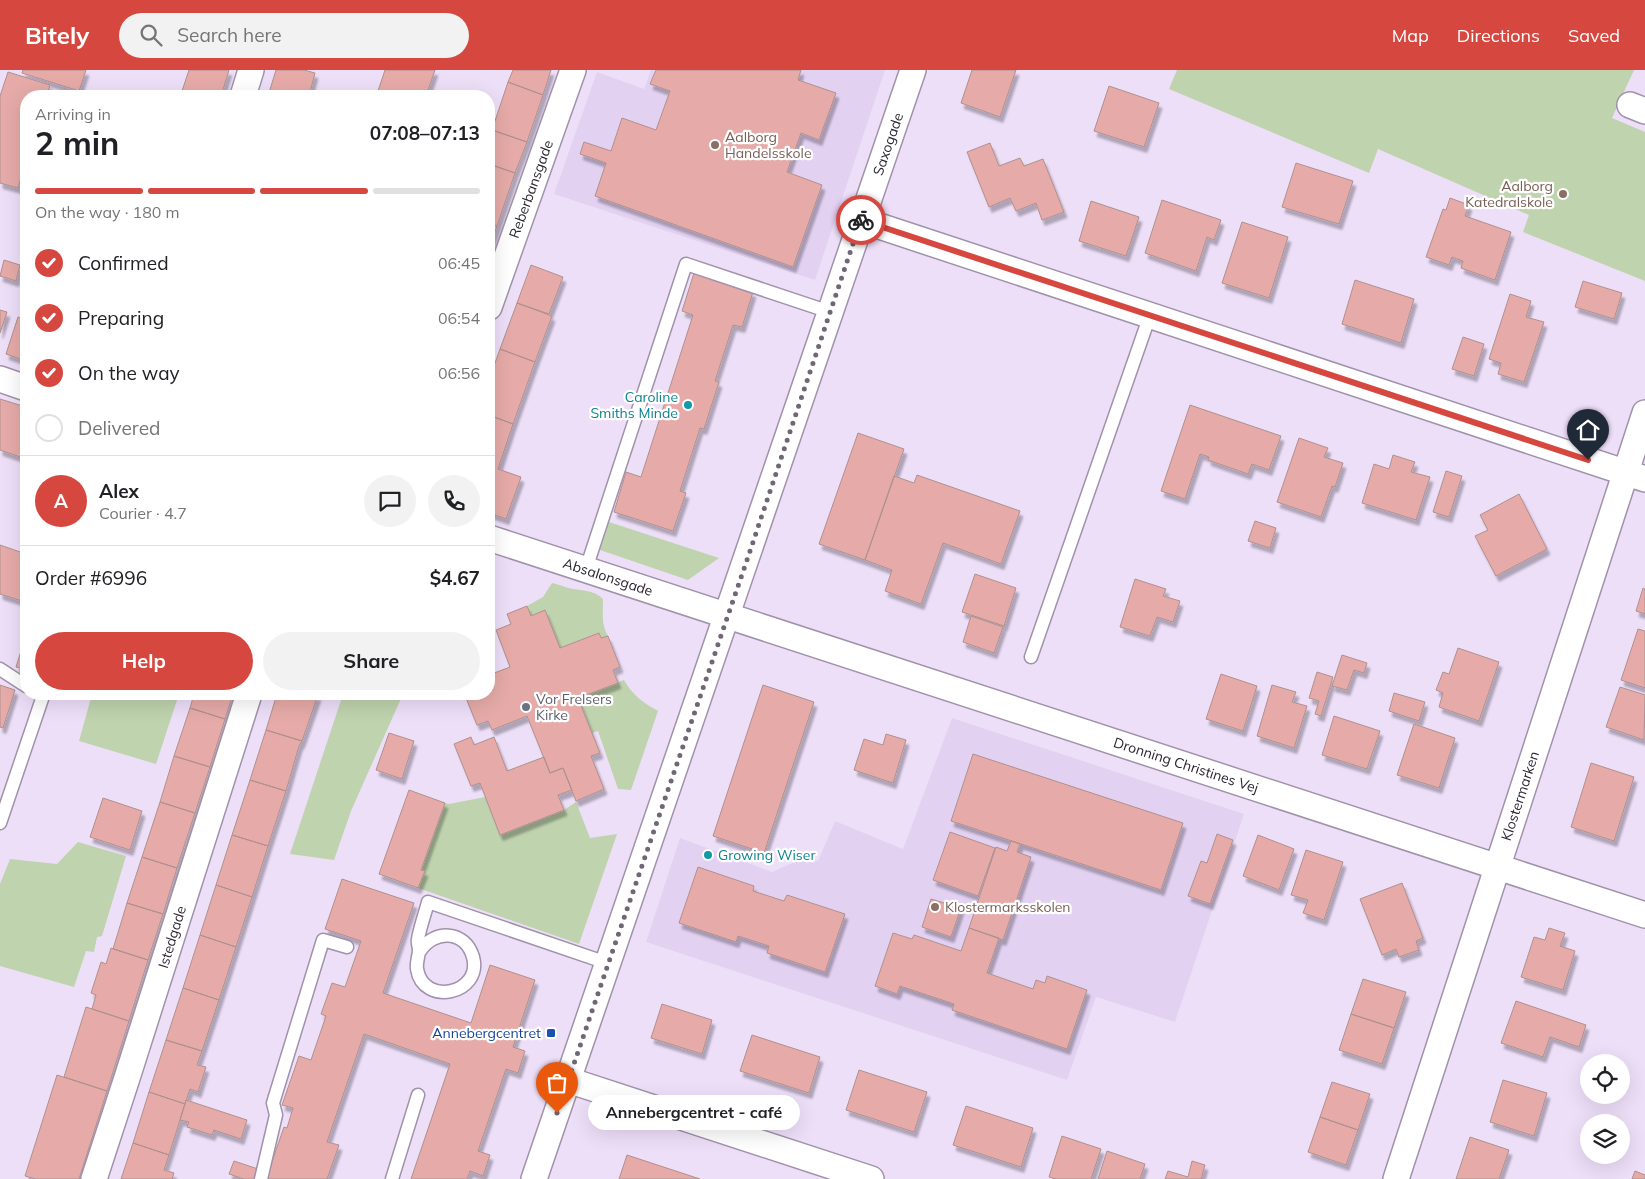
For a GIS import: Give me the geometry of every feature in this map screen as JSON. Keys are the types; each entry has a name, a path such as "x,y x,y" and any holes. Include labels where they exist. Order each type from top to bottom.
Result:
{"street":[{"path":"245,90 251,70"},
{"name":"Reberbansgade","path":"495,290 574,70"},
{"name":"Saxogade","path":"534,1179 913,70"},
{"path":"861,220 1635,476"},
{"path":"0,380 20,386"},
{"name":"Klostermarken","path":"1396,1179 1497,866 1635,476 1645,413"},
{"name":"Absalonsgade","path":"495,540 727,616"},
{"name":"Dronning Christines Vej","path":"727,616 1645,915"},
{"name":"Istedgade","path":"94,1179 128,1078 247,700"},
{"path":"568,1080 871,1179"}],"lane":[{"path":"586,569 686,264 830,312"},
{"path":"1031,656 1150,315"},
{"path":"0,669 20,682"},
{"path":"0,823 42,700"},
{"path":"420,951 427,942 436,936 447,935 458,938 466,945 472,955 474,966 471,977 464,986 454,991 443,992 432,989 418,973 417,962 420,951 417,941 428,902 607,963"},
{"path":"261,1179 276,1115 273,1103 323,940 347,947"},
{"path":"392,1179 418,1095"}],"shaded area":[{"name":"Aalborg Handelsskole","path":"651,70 885,70 815,280 554,194 597,72 644,89"},
{"name":"Klostermarksskolen","path":"952,718 1244,814 1175,1022 1096,997 1067,1080 646,942 680,838 772,872 804,858 818,861 835,821 903,849"}],"green space":[{"name":"Aalborg Katedralskole","path":"1177,70 1634,70 1612,118 1645,132 1645,281 1523,232 1529,215 1378,149 1369,173 1169,89"},
{"path":"609,522 719,558 688,580 600,550"},
{"path":"552,583 591,592 603,599 603,623 608,636 601,638 599,633 560,648 545,611 531,616 527,606 543,597"},
{"path":"624,680 639,698 658,711 631,790 618,789 598,731 592,733 578,698"},
{"path":"90,700 177,700 156,764 79,741"},
{"path":"341,700 400,700 351,811 334,860 290,854"},
{"path":"485,797 500,835 564,810 576,802 590,838 617,834 579,944 418,888 424,871 421,870 445,803 449,804"},
{"path":"78,842 126,856 102,936 97,937 94,952 86,951 74,987 0,966 0,884 10,859 57,864"}],"building":[{"path":"23,70 86,70 79,90 22,73"},
{"path":"189,70 229,70 223,90 182,90"},
{"path":"276,70 304,70 315,73 311,90 270,90"},
{"path":"385,70 435,70 428,90 378,90"},
{"path":"513,70 551,70 543,95 508,82"},
{"name":"Aalborg Handelsskole","path":"656,70 801,70 798,80 836,93 819,140 801,133 787,172 822,185 793,267 595,196 606,163 580,154 584,142 611,151 622,118 656,130 670,91 650,84"},
{"path":"972,70 1016,70 1000,117 961,103"},
{"path":"8,72 50,85 49,90 20,90 20,181 18,188 0,183 0,96"},
{"path":"508,82 543,95 527,142 495,131 495,121"},
{"path":"1109,86 1159,103 1144,147 1094,131"},
{"path":"495,131 527,142 515,173 495,166"},
{"path":"990,143 999,166 1020,158 1024,166 1043,159 1064,212 1042,220 1036,203 1016,211 1010,198 989,207 967,152"},
{"path":"1296,163 1353,181 1339,224 1282,207"},
{"path":"495,166 515,173 497,226 495,225"},
{"path":"1450,198 1469,205 1465,216 1511,232 1495,280 1461,268 1463,261 1452,257 1449,265 1426,257 1443,209 1446,210"},
{"path":"1162,200 1221,220 1214,240 1207,237 1196,271 1145,253"},
{"path":"1091,201 1139,217 1126,256 1079,241"},
{"path":"1242,222 1288,237 1269,298 1222,283"},
{"path":"4,260 20,265 16,281 0,276"},
{"path":"531,265 563,277 549,314 517,303"},
{"name":"Caroline Smiths Minde","path":"694,273 753,292 742,327 733,325 715,381 719,382 704,429 700,428 680,491 686,493 673,531 614,512 626,472 641,477 693,315 682,311"},
{"path":"1355,280 1414,299 1401,343 1342,324"},
{"path":"1583,281 1622,293 1614,319 1575,307"},
{"path":"1510,294 1531,301 1526,317 1544,322 1524,382 1498,374 1501,363 1489,359"},
{"path":"517,303 552,316 535,362 500,349"},
{"path":"0,310 7,312 0,333"},
{"path":"18,317 20,318 20,359 6,354"},
{"path":"1463,337 1484,344 1474,376 1452,369"},
{"path":"500,349 535,362 513,424 495,417 495,363"},
{"path":"0,399 20,405 20,457 0,450"},
{"path":"1190,405 1281,436 1269,470 1252,464 1248,474 1208,460 1209,457 1200,454 1185,499 1161,491"},
{"path":"495,417 513,424 498,469 521,477 506,519 495,515"},
{"path":"858,433 904,449 865,560 819,544"},
{"path":"1299,438 1328,448 1324,457 1343,463 1335,487 1332,486 1321,517 1277,502"},
{"path":"1393,455 1415,462 1411,472 1430,477 1416,520 1362,503 1374,464 1389,469"},
{"path":"1446,471 1462,476 1449,517 1433,512"},
{"path":"917,475 1020,511 1001,564 943,543 921,604 885,591 892,570 865,560 894,476 914,483"},
{"path":"1519,494 1547,549 1496,576 1475,536 1488,530 1480,515"},
{"path":"1255,521 1276,528 1270,548 1248,541"},
{"path":"0,545 20,552 20,600 0,594"},
{"path":"975,574 1016,588 1004,626 962,612"},
{"path":"1135,579 1166,589 1163,596 1180,601 1173,622 1157,617 1150,636 1120,627"},
{"path":"1643,588 1645,589 1645,614 1636,611"},
{"name":"Vor Frelsers Kirke","path":"527,606 531,616 545,610 560,648 599,633 601,638 608,636 620,667 613,670 618,683 578,698 600,753 591,756 604,789 576,801 563,768 550,773 527,716 492,730 488,721 477,725 467,700 495,700 495,673 510,667 496,630 511,624 507,614"},
{"path":"971,616 1003,627 994,653 963,642"},
{"path":"1638,629 1645,631 1645,688 1621,680"},
{"path":"1458,648 1499,662 1479,721 1439,707 1443,693 1436,690 1443,672 1449,674"},
{"path":"20,654 20,668 16,667"},
{"path":"1342,655 1367,663 1364,673 1354,670 1347,690 1332,686"},
{"path":"1317,672 1333,677 1321,716 1315,714 1319,701 1309,698"},
{"path":"1221,674 1257,686 1243,731 1206,719"},
{"path":"0,685 15,690 3,728 0,727"},
{"path":"763,685 814,702 764,853 713,836"},
{"path":"1272,685 1296,692 1292,702 1307,706 1294,748 1257,736"},
{"path":"1620,687 1645,695 1644,740 1606,727"},
{"path":"1394,693 1425,702 1419,721 1389,711"},
{"path":"192,700 231,700 225,719 190,708"},
{"path":"275,700 316,700 302,741 266,730"},
{"path":"190,708 225,719 210,767 174,756"},
{"path":"1334,716 1380,731 1367,769 1322,755"},
{"path":"1414,724 1455,738 1439,788 1397,775"},
{"path":"266,730 302,741 286,791 250,780"},
{"path":"389,733 414,741 402,779 376,770"},
{"path":"886,734 906,740 893,783 854,770 864,739 883,745"},
{"path":"471,737 474,745 494,737 507,771 544,757 550,773 563,768 572,790 558,795 564,810 500,835 480,783 471,786 454,744"},
{"path":"973,754 1183,823 1161,890 951,821"},
{"path":"174,756 210,767 195,813 160,802"},
{"path":"1591,763 1634,777 1614,841 1571,827"},
{"path":"250,780 286,791 268,846 232,835"},
{"path":"409,790 445,803 421,870 425,871 418,888 379,874"},
{"path":"103,798 142,811 130,850 90,837"},
{"path":"160,802 195,813 177,868 142,857"},
{"path":"950,832 995,848 978,896 933,880"},
{"path":"1217,834 1233,840 1210,904 1188,896 1201,861 1207,863"},
{"path":"232,835 268,846 252,897 216,885"},
{"path":"1258,835 1294,849 1279,890 1243,876"},
{"path":"1011,841 1020,844 1017,852 1031,857 1003,940 969,928 996,847 1007,851"},
{"path":"1306,850 1343,862 1324,920 1303,913 1308,900 1291,895"},
{"path":"142,857 177,868 163,914 127,903"},
{"path":"698,867 754,886 753,891 784,901 787,895 845,914 825,972 767,953 769,946 738,936 736,942 679,923"},
{"path":"342,879 414,903 383,993 471,1023 490,965 535,980 513,1047 525,1051 518,1073 506,1069 478,1151 490,1155 483,1176 470,1171 467,1179 411,1179 450,1064 364,1034 327,1142 339,1145 327,1179 266,1179 284,1127 287,1128 293,1108 282,1105 299,1056 311,1060 326,1016 321,1014 332,983 345,987 361,941 325,929"},
{"path":"1402,883 1423,938 1416,941 1419,950 1399,957 1396,949 1382,955 1360,899"},
{"path":"216,885 252,897 236,947 200,935"},
{"path":"931,899 961,908 951,937 922,927"},
{"path":"127,903 163,914 148,960 113,949"},
{"path":"969,928 999,938 987,973 1033,989 1036,980 1045,983 1047,976 1087,990 1067,1049 952,1010 954,1004 900,986 897,994 875,986 893,933 912,939 914,935 961,951"},
{"path":"1549,928 1565,933 1560,946 1575,951 1563,990 1521,977 1534,937 1545,940"},
{"path":"200,935 236,947 219,1000 183,988"},
{"path":"111,948 148,960 129,1021 92,1009 96,995 91,993 101,962 106,964"},
{"path":"1363,979 1406,992 1394,1028 1351,1014"},
{"path":"183,988 219,1000 202,1051 166,1040"},
{"path":"1516,1001 1586,1025 1579,1047 1550,1037 1543,1057 1501,1043"},
{"path":"662,1004 712,1020 702,1054 651,1038"},
{"path":"86,1007 129,1021 107,1091 64,1077"},
{"path":"1351,1014 1394,1028 1382,1064 1339,1050"},
{"path":"752,1035 820,1057 809,1093 740,1071"},
{"path":"166,1040 202,1051 197,1065 206,1067 198,1092 190,1089 185,1104 149,1092"},
{"path":"859,1070 927,1092 914,1132 846,1110"},
{"path":"57,1075 107,1091 79,1179 36,1179 25,1176"},
{"path":"1503,1080 1547,1093 1534,1136 1490,1122"},
{"path":"1332,1082 1370,1094 1358,1130 1320,1117"},
{"path":"149,1092 185,1104 169,1155 133,1143"},
{"path":"186,1100 247,1120 241,1139 214,1130 212,1135 187,1127 189,1122 180,1120"},
{"path":"966,1106 1033,1128 1021,1167 953,1145"},
{"path":"1320,1117 1358,1130 1346,1165 1308,1152"},
{"path":"1062,1136 1101,1149 1091,1179 1056,1179 1049,1177"},
{"path":"1470,1137 1509,1150 1499,1179 1456,1179"},
{"path":"133,1143 169,1155 164,1170 174,1173 172,1179 121,1179"},
{"path":"1107,1151 1145,1164 1140,1179 1098,1179"},
{"path":"627,1155 700,1179 619,1179"},
{"path":"234,1161 258,1169 255,1179 244,1179 229,1174"},
{"path":"1192,1161 1205,1165 1201,1179 1165,1179 1168,1171 1188,1177"},
{"path":"1635,1171 1645,1175 1645,1179 1632,1179"}],"way so far":[{"path":"557,1113 746,563 861,220"}],"place":[{"name":"Aalborg Handelsskole","path":"715,145"},
{"name":"Aalborg Katedralskole","path":"1563,194"},
{"name":"Caroline Smiths Minde","path":"688,405"},
{"name":"Vor Frelsers Kirke","path":"526,707"},
{"name":"Growing Wiser","path":"708,855"},
{"name":"Klostermarksskolen","path":"935,907"},
{"name":"Annebergcentret","path":"551,1033"},
{"name":"Annebergcentret - café","path":"557,1113"}],"route":[{"path":"861,220 1588,460"}]}
